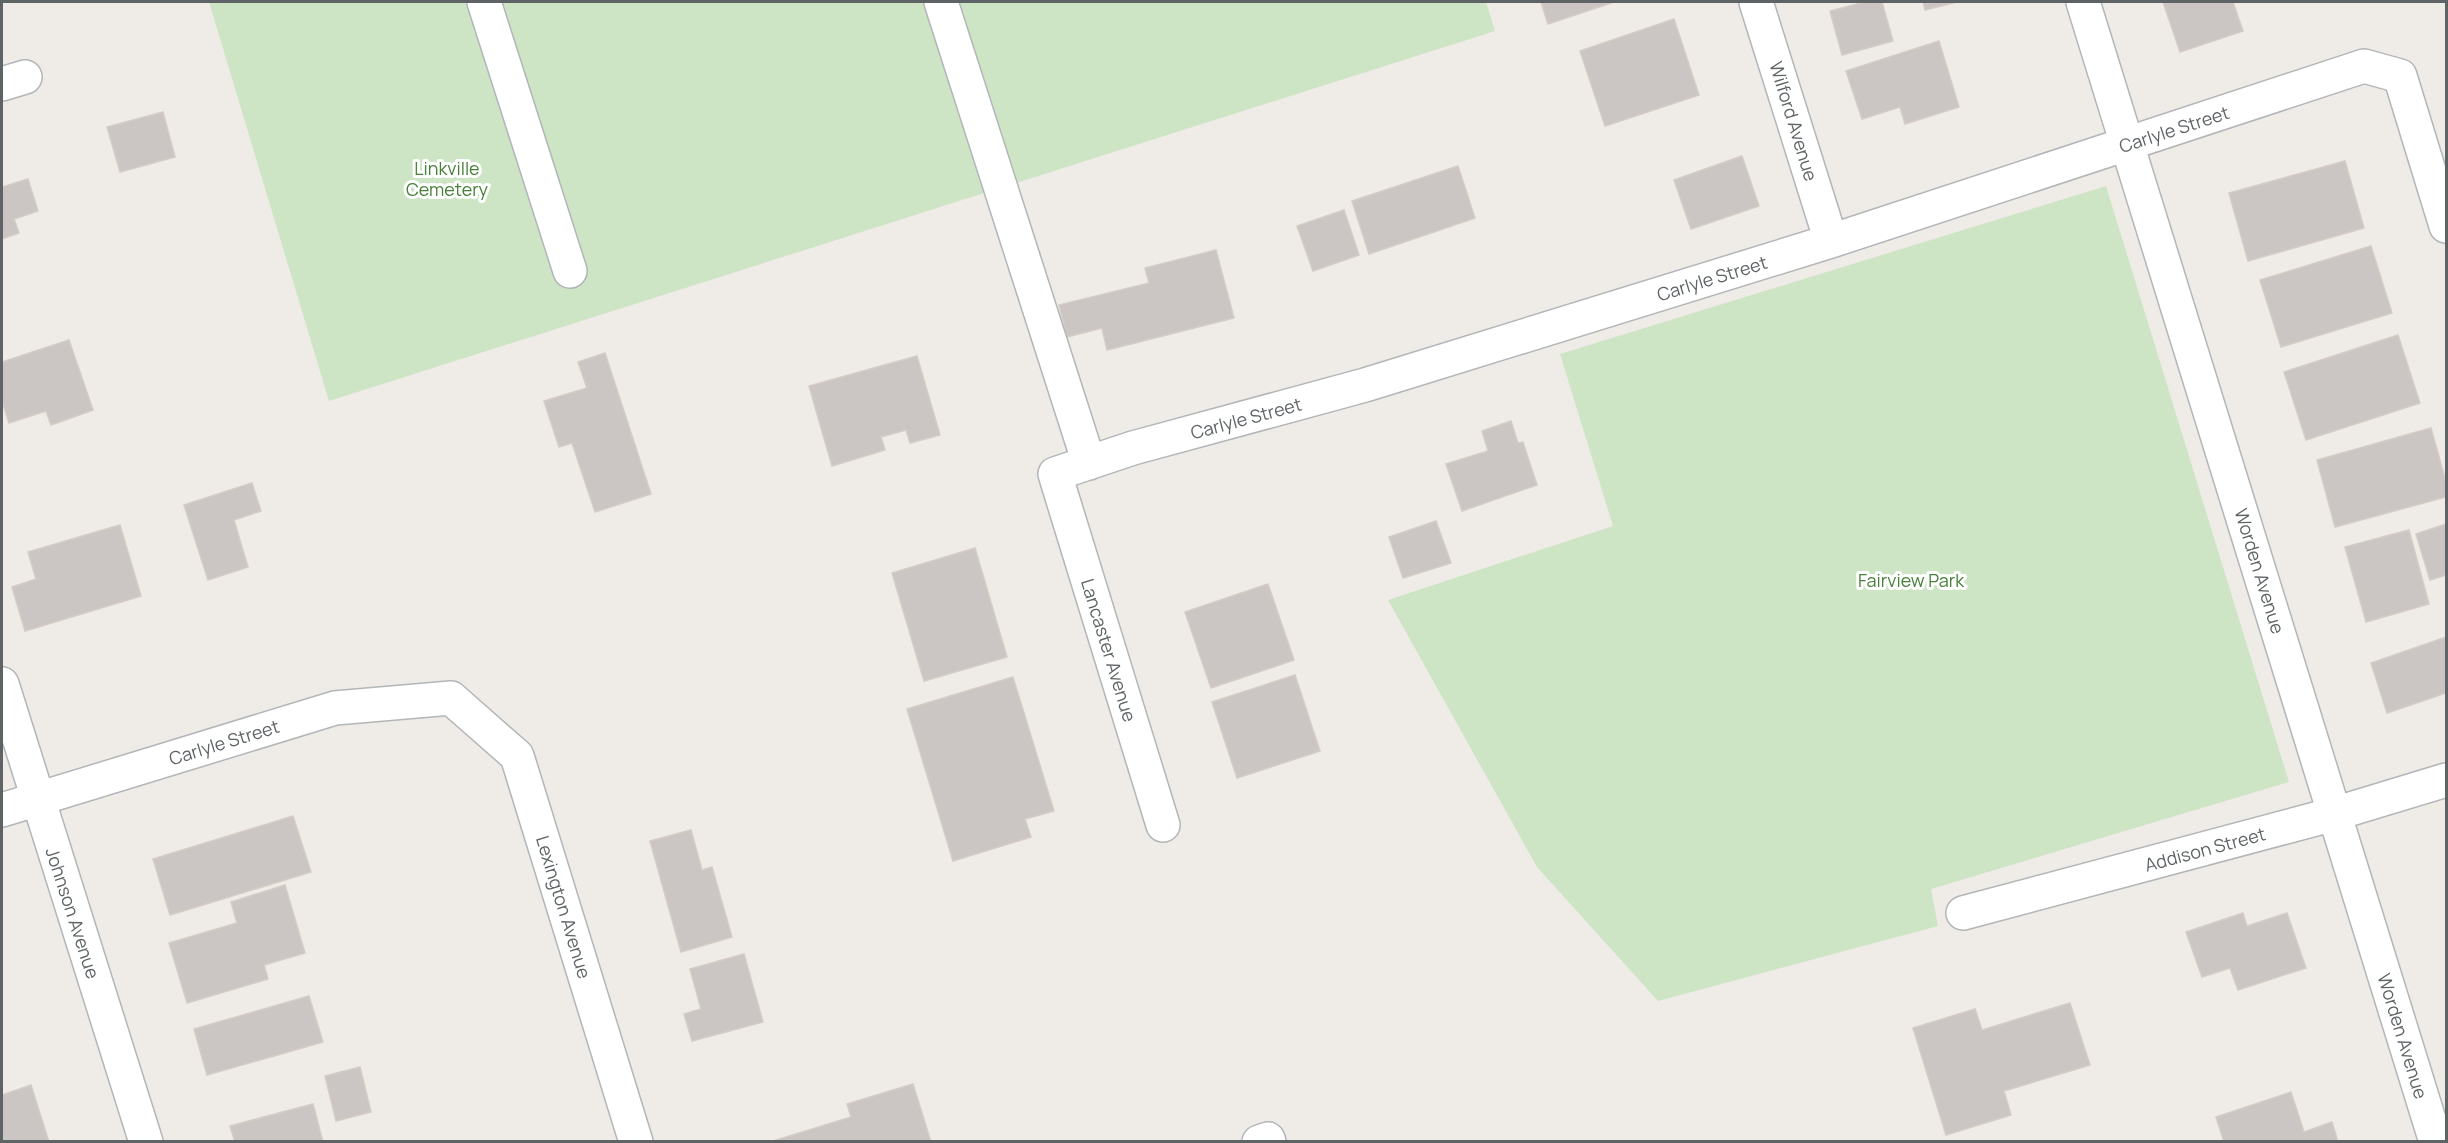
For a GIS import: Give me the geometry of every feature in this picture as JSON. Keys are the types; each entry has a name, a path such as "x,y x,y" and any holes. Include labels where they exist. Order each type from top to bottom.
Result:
{"street":[{"path":"484,2 570,271"},
{"path":"942,2 1089,462"},
{"name":"Wilford Avenue","path":"1756,2 1832,241"},
{"name":"Worden Avenue","path":"2083,2 2436,1142"},
{"name":"Carlyle Street","path":"1055,474 1089,462 1365,386 1832,241 2364,66 2400,76 2446,226"},
{"name":"Lancaster Avenue","path":"1055,474 1163,825"},
{"name":"Johnson Avenue","path":"2,684 146,1142"},
{"name":"Carlyle Street","path":"2,810 335,708 451,698"},
{"name":"Lexington Avenue","path":"451,698 517,756 636,1142"},
{"name":"Addison Street","path":"1963,913 2334,814 2446,780"}],"green space":[{"name":"Linkville Cemetery","path":"209,2 1486,2 1495,31 329,401"},
{"name":"Fairview Park","path":"2106,186 2289,782 1931,889 1938,926 1658,1001 1537,867 1388,600 1613,526 1560,354"}],"building":[{"path":"1541,2 1614,2 1548,24"},
{"path":"1865,2 1882,2 1893,41 1842,55 1830,11"},
{"path":"1923,2 1957,2 1925,10"},
{"path":"2163,2 2233,2 2243,31 2180,52"},
{"path":"1674,19 1699,95 1605,126 1580,51"},
{"path":"1939,41 1959,107 1905,124 1900,107 1862,119 1846,71"},
{"path":"163,112 175,157 120,172 107,127"},
{"path":"1742,156 1759,206 1691,229 1674,180"},
{"path":"2345,161 2364,228 2248,261 2229,193"},
{"path":"1458,166 1475,218 1369,254 1352,201"},
{"path":"28,179 38,211 14,219 19,233 2,239 2,187"},
{"path":"1344,210 1359,255 1313,271 1297,226"},
{"path":"2371,246 2392,313 2281,347 2260,280"},
{"path":"1216,250 1234,318 1107,350 1102,328 1067,337 1059,305 1149,283 1145,268"},
{"path":"2398,335 2420,403 2306,440 2284,372"},
{"path":"69,340 93,410 51,425 46,411 9,423 2,401 2,362"},
{"path":"605,353 651,494 595,512 572,443 559,447 544,401 587,388 578,362"},
{"path":"917,356 940,435 910,443 906,430 881,437 885,450 832,466 809,386"},
{"path":"1511,421 1518,443 1523,442 1537,485 1462,511 1446,464 1488,451 1482,431"},
{"path":"2431,428 2446,482 2446,497 2335,527 2317,460"},
{"path":"252,483 261,511 234,520 248,567 208,580 184,505"},
{"path":"1436,521 1451,563 1403,578 1389,537"},
{"path":"2446,524 2446,575 2430,580 2416,534"},
{"path":"120,525 141,596 25,631 12,587 36,579 28,552"},
{"path":"2409,530 2429,604 2366,622 2345,547"},
{"path":"975,548 1007,657 924,681 892,573"},
{"path":"1268,584 1294,660 1211,688 1185,612"},
{"path":"2446,637 2446,693 2387,713 2371,663"},
{"path":"1295,675 1320,751 1237,778 1212,702"},
{"path":"1013,677 1054,811 1025,819 1031,837 953,861 907,709"},
{"path":"293,816 311,872 170,915 153,859"},
{"path":"691,830 702,870 712,867 732,937 681,952 650,841"},
{"path":"285,885 305,953 264,965 268,979 187,1003 169,943 237,923 231,902"},
{"path":"2243,913 2247,926 2287,913 2306,968 2238,990 2230,968 2202,977 2186,932"},
{"path":"744,954 763,1022 692,1041 684,1014 701,1009 690,969"},
{"path":"309,996 323,1042 207,1075 194,1029"},
{"path":"2070,1003 2090,1065 2004,1091 2011,1115 1946,1135 1913,1028 1975,1009 1982,1030"},
{"path":"360,1067 371,1112 336,1121 325,1076"},
{"path":"913,1084 931,1142 770,1142 851,1117 847,1104"},
{"path":"31,1085 49,1142 2,1142 2,1095"},
{"path":"2291,1092 2304,1132 2332,1122 2338,1142 2224,1142 2216,1117"},
{"path":"313,1104 323,1142 235,1142 230,1126"}]}
